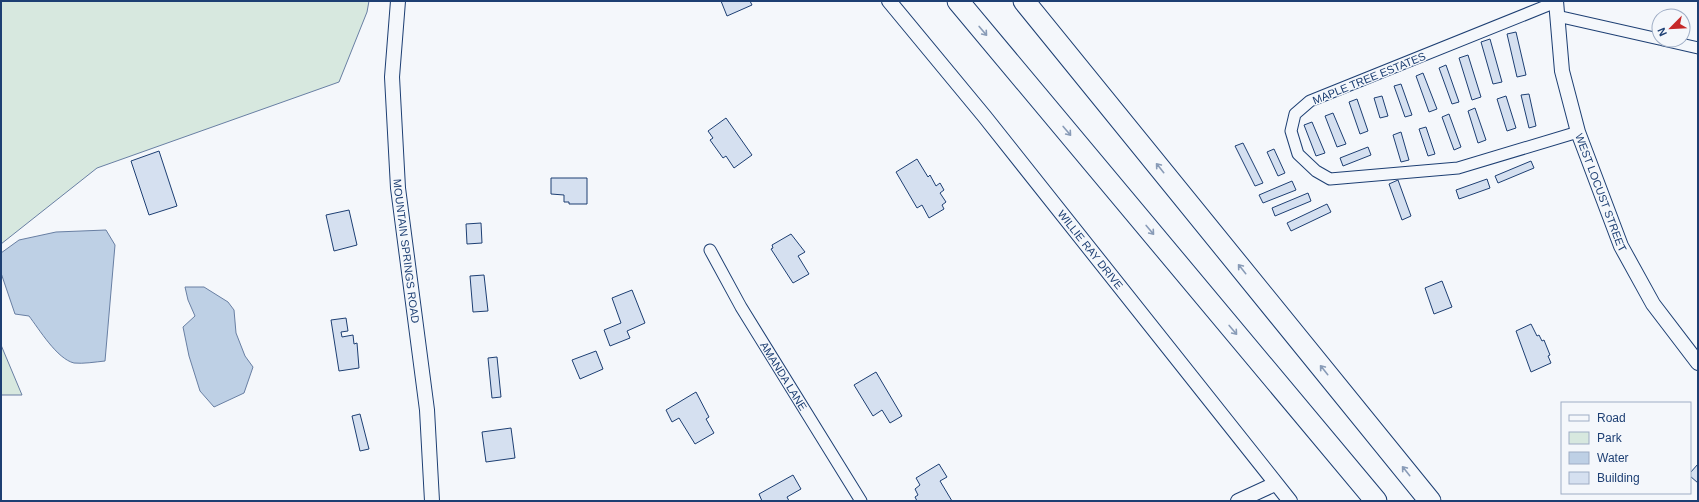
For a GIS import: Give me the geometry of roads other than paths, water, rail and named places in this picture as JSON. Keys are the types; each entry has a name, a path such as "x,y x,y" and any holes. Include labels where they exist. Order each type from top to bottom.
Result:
{"highway":[{"path":"958,1 1376,501"},
{"path":"1024,1 1430,501"}],"street":[{"name":"MOUNTAIN SPRINGS ROAD","path":"398,1 392,77 398,188 427,410 432,501"},
{"name":"WILLIE RAY DRIVE","path":"889,1 985,117 1290,501"},
{"path":"1556,6 1651,36"},
{"name":"WEST LOCUST STREET","path":"1556,6 1562,71 1578,132 1621,246 1653,304 1698,362"},
{"name":"MAPLE TREE ESTATES","path":"1556,6 1310,101 1295,114 1291,131 1298,154 1316,171 1330,178 1458,168 1578,132"},
{"name":"AMANDA LANE","path":"710,250 741,307 861,501"},
{"path":"1238,501 1275,484"}],"water":[{"path":"106,230 115,245 105,361 74,363 61,356 55,350 29,316 15,314 1,273 1,253 19,240 56,232"},
{"path":"185,287 204,287 228,302 234,310 236,333 245,356 253,367 244,393 214,407 200,391 189,356 183,327 195,316 188,300"}]}
